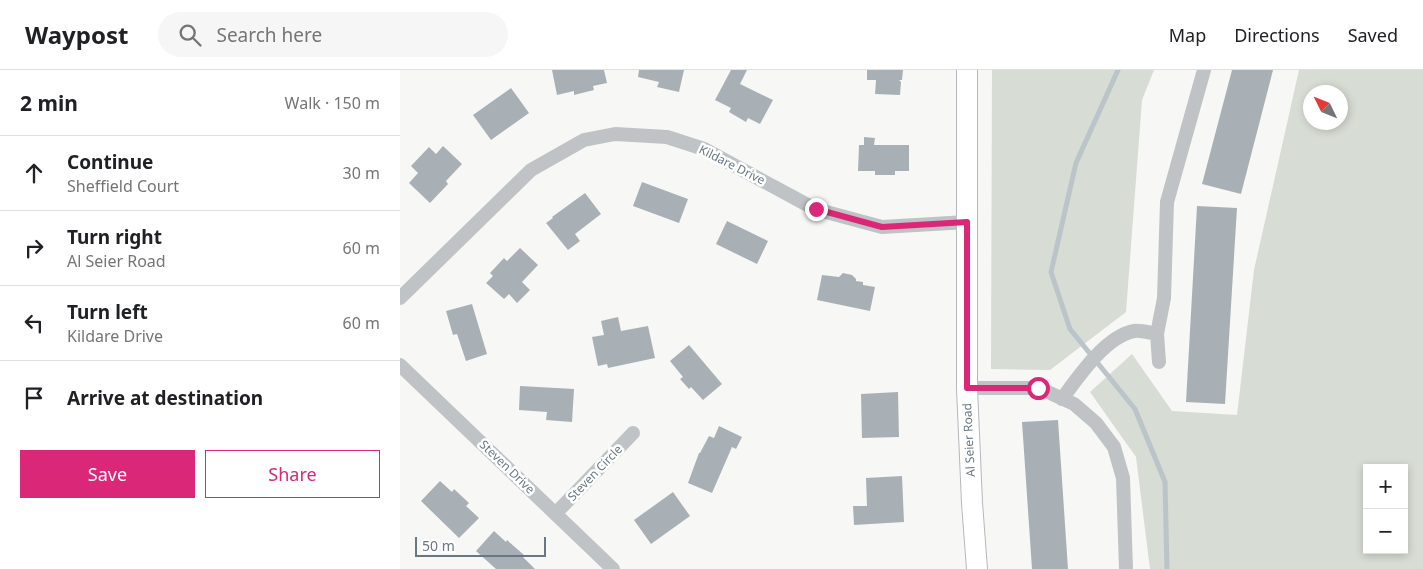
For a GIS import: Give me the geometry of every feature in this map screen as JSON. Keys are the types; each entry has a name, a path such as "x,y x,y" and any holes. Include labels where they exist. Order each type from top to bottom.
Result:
{"street":[{"name":"Al Seier Road","path":"967,70 967,388 977,569"},
{"path":"1158,362 1157,334 1164,298 1168,202 1204,70"},
{"name":"Kildare Drive","path":"400,298 531,170 584,140 615,134 667,137 704,149 816,209 882,227 967,222"},
{"path":"1062,399 1086,368 1120,335 1135,331 1157,334"},
{"name":"Steven Drive","path":"400,365 613,569"},
{"path":"967,388 1038,388 1074,404 1096,422 1114,447 1123,478 1126,569"},
{"name":"Steven Circle","path":"556,513 633,433"}],"shaded area":[{"path":"992,70 1154,70 1142,100 1126,312 1050,370 991,369"},
{"path":"1299,70 1423,70 1423,569 1150,569 1136,457 1090,392 1132,354 1172,411 1237,415 1254,270"}],"building":[{"path":"552,70 604,70 607,83 593,86 594,90 574,95 574,91 557,95"},
{"path":"639,70 684,70 679,92 657,87 659,82 638,77"},
{"path":"731,70 747,70 740,84 773,100 760,124 748,118 746,122 729,112 731,108 715,100"},
{"path":"867,70 903,70 902,80 899,80 901,82 900,95 875,94 876,80 867,80"},
{"path":"1232,70 1273,70 1241,194 1202,184"},
{"path":"511,88 529,113 491,140 473,115"},
{"path":"864,137 875,138 874,145 909,145 909,171 895,171 895,175 875,175 875,171 858,171 859,145 864,145"},
{"path":"443,146 462,164 446,181 448,184 430,203 409,183 418,173 411,166 429,147 436,154"},
{"path":"642,182 688,199 679,223 633,206"},
{"path":"585,193 601,214 575,234 580,241 568,250 546,223"},
{"path":"1197,206 1237,208 1225,404 1186,402"},
{"path":"727,221 768,241 757,264 716,244"},
{"path":"520,248 538,265 522,282 530,290 517,303 509,294 504,299 486,283 493,276 490,273 504,258 507,261"},
{"path":"843,273 852,275 856,281 863,282 863,285 875,287 870,311 817,300 822,275 839,277"},
{"path":"472,304 487,354 466,361 457,334 453,335 446,311"},
{"path":"618,317 621,331 648,326 655,358 608,368 607,364 598,366 592,337 604,335 601,321"},
{"path":"689,345 722,384 703,400 691,387 689,389 680,379 683,377 670,361"},
{"path":"520,386 574,389 572,422 546,420 547,412 519,410"},
{"path":"898,392 899,437 862,438 861,394"},
{"path":"1058,420 1068,569 1032,569 1022,422"},
{"path":"719,426 742,437 736,449 732,447 712,493 688,483 699,453 709,436 714,438"},
{"path":"902,476 904,522 854,525 853,506 867,506 866,478"},
{"path":"440,481 452,492 454,489 469,503 466,506 479,518 459,538 421,501"},
{"path":"673,492 690,516 651,544 634,520"},
{"path":"494,531 524,555 523,557 535,569 496,569 476,551"}],"waterway":[{"path":"1118,70 1076,163 1051,272 1070,329 1135,409 1165,482 1167,569"}],"route":[{"path":"816,209 882,227 967,222 967,388 1038,388"}]}
